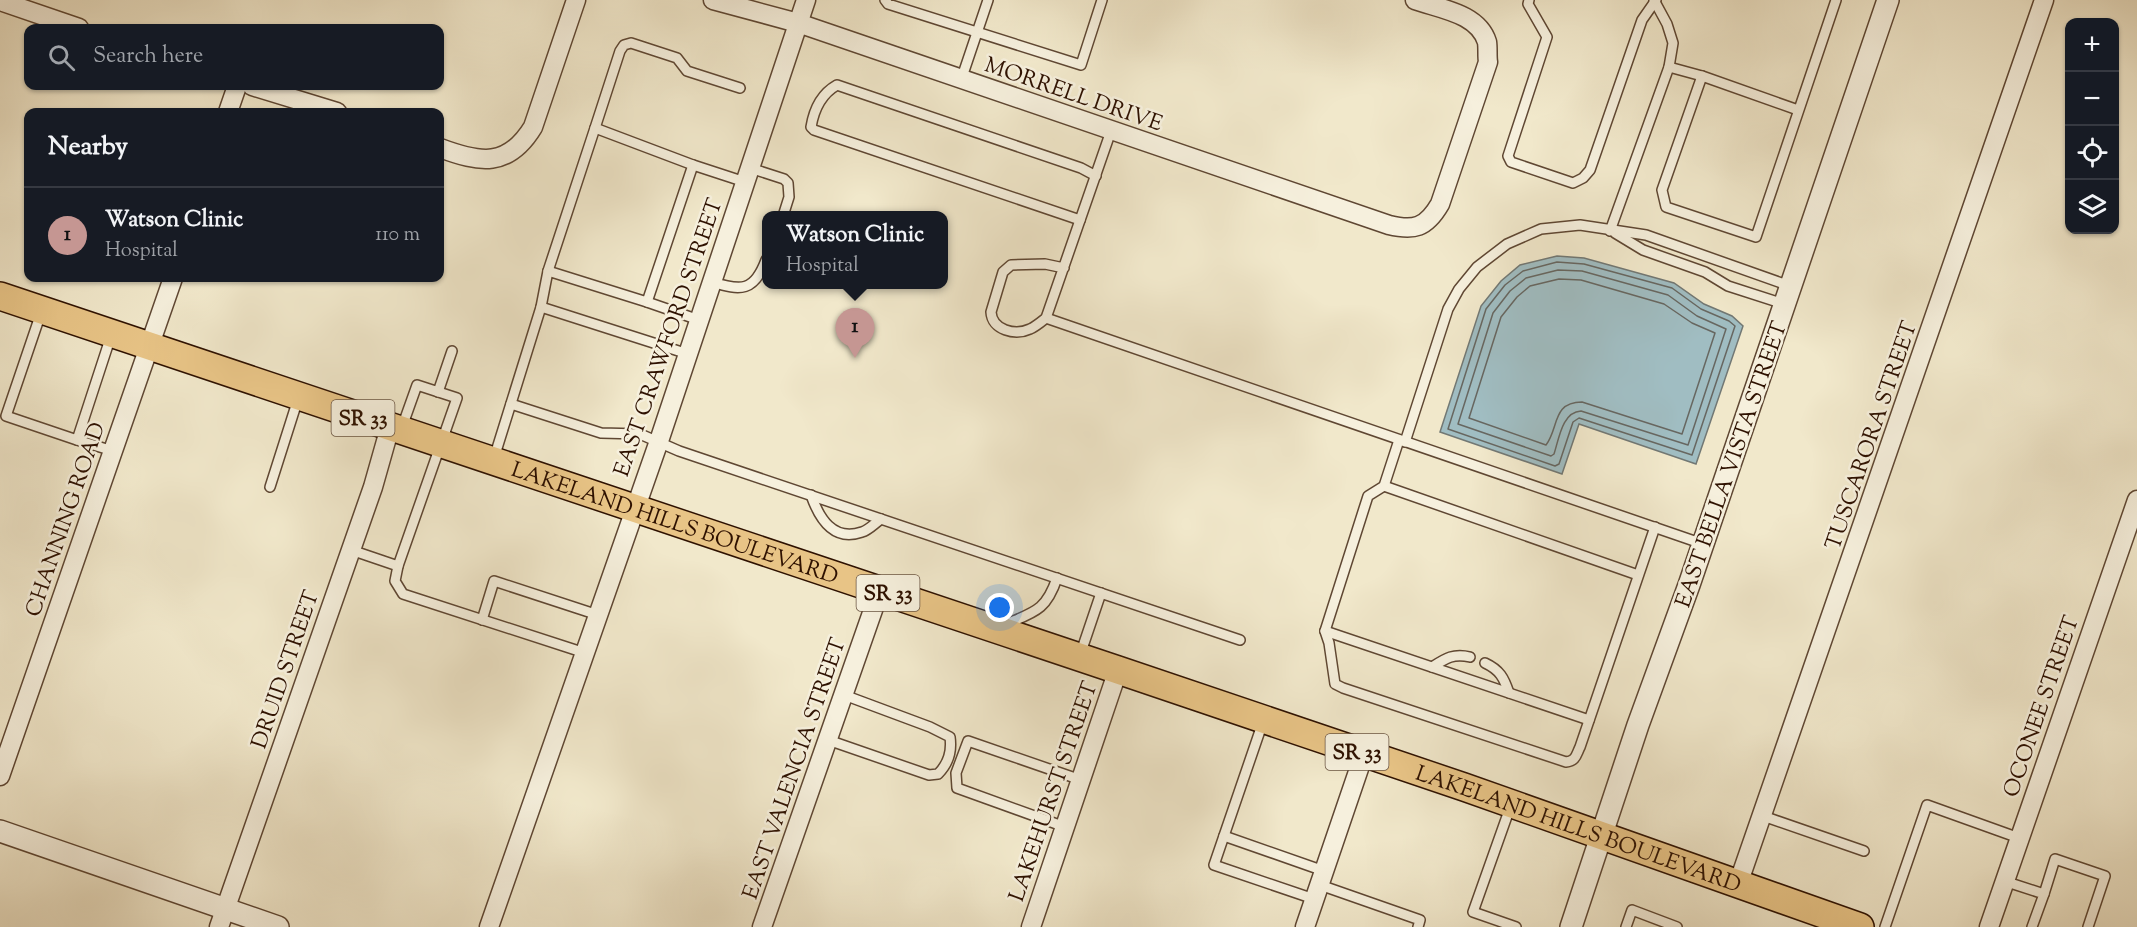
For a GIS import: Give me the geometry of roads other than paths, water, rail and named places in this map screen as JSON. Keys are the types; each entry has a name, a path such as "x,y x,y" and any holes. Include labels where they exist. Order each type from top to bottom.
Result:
{"main road":[{"name":"LAKELAND HILLS BOULEVARD","path":"0,296 1118,670 1511,804 1860,927"}],"street":[{"path":"444,149 477,160 496,159 513,152 525,141 533,127 576,0"},
{"name":"MORRELL DRIVE","path":"712,0 798,23 1407,230 1420,226 1434,214 1440,204 1488,62 1485,38 1478,25 1470,18 1415,0"},
{"name":"EAST CRAWFORD STREET","path":"489,927 659,441 806,0"},
{"name":"EAST BELLA VISTA STREET","path":"1570,927 1888,0"},
{"name":"TUSCARORA STREET","path":"1738,884 2044,0"},
{"path":"0,1 67,24"},
{"path":"229,108 236,90"},
{"path":"265,90 324,108"},
{"name":"CHANNING ROAD","path":"0,776 171,282"},
{"name":"DRUID STREET","path":"222,918 395,429"},
{"name":"OCONEE STREET","path":"1989,927 2137,500"},
{"name":"EAST VALENCIA STREET","path":"762,927 880,590"},
{"name":"LAKEHURST STREET","path":"1031,927 1118,670"},
{"path":"1305,927 1364,754"},
{"path":"0,831 222,918 278,927"}],"lane":[{"path":"885,0 888,4 1081,65 1102,0"},
{"path":"961,80 988,0"},
{"path":"1529,0 1528,4 1547,37 1508,156 1511,162 1573,183 1583,178 1590,170 1642,20 1655,0"},
{"path":"1610,231 1669,67 1673,43 1667,24 1655,0"},
{"path":"1702,76 1662,190 1666,207 1756,237 1836,0"},
{"path":"493,461 542,307 548,271 620,51 626,44 631,43 677,58 687,72 740,88"},
{"path":"1669,67 1702,76 1798,110"},
{"path":"1080,220 814,130 811,127 818,102 825,91 837,85 1081,168 1096,177"},
{"path":"595,128 693,165 747,175 778,177 788,183 789,197 785,211"},
{"path":"1064,268 1045,264 1011,265 1003,272 991,318 998,326 1012,332 1028,330 1046,318 1064,268 1080,220 1096,177 1111,130"},
{"path":"647,302 693,165"},
{"path":"1654,527 1589,720 1572,762 1566,762 1335,684 1325,631 1368,496 1384,486 1448,309 1459,289 1477,267 1507,244 1541,230 1580,225 1646,235 1725,263 1787,295"},
{"path":"1610,231 1642,250 1705,272 1728,286 1787,295"},
{"path":"1719,280 1725,263"},
{"path":"712,282 734,289 747,286 754,281 762,267"},
{"path":"548,271 699,320"},
{"path":"542,307 688,354"},
{"path":"42,310 6,416 113,451"},
{"path":"1046,318 1703,544"},
{"path":"77,440 112,334"},
{"path":"438,392 452,351"},
{"path":"395,429 417,385 457,398 398,566 395,581 403,594 585,653"},
{"path":"270,487 299,396"},
{"path":"511,404 601,433 640,434 680,451 1240,640"},
{"path":"1384,486 1638,575"},
{"path":"811,495 820,519 827,526 845,534 864,532 881,519"},
{"path":"351,550 398,566"},
{"path":"994,629 1038,611 1053,590 1057,578"},
{"path":"482,620 494,581 598,615"},
{"path":"1079,657 1101,593"},
{"path":"1325,631 1589,720"},
{"path":"1432,666 1458,654 1470,657"},
{"path":"1485,663 1495,668 1503,676 1509,693"},
{"path":"828,740 929,775 938,774 945,767 951,747 950,737 930,727 844,695"},
{"path":"1264,720 1214,865 1319,885"},
{"path":"1065,827 957,789 956,774 968,741 1081,780"},
{"path":"1511,804 1473,912 1516,927"},
{"path":"1885,927 1927,805 2019,838"},
{"path":"1763,816 1864,851"},
{"path":"1224,836 1319,885 1420,920 1418,927"},
{"path":"2032,927 2055,859 2105,876 2088,927"},
{"path":"2004,881 2044,894"},
{"path":"1626,927 1632,910 1677,927"}],"water":[{"path":"1557,256 1584,258 1674,283 1704,304 1732,316 1743,326 1696,464 1579,424 1562,474 1440,432 1481,306 1501,281 1520,265"}],"place":[{"name":"Watson Clinic","path":"855,358"}]}
